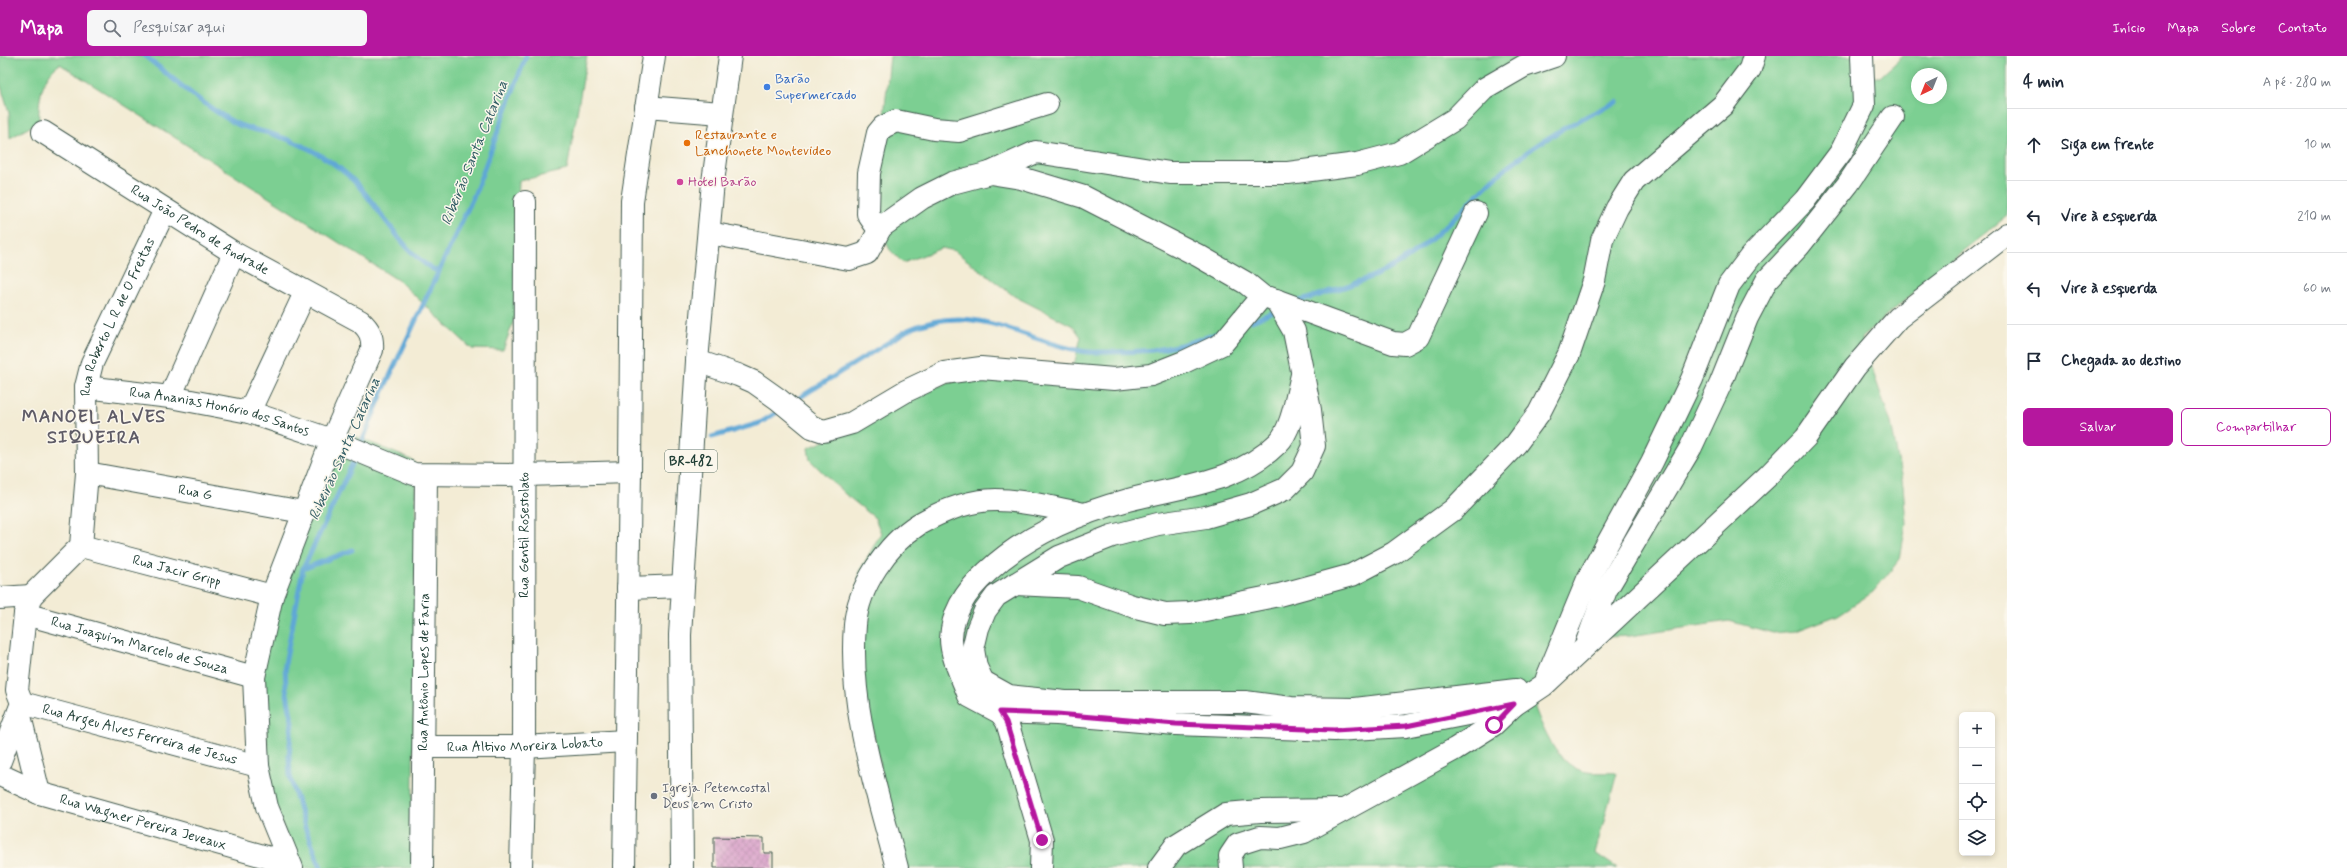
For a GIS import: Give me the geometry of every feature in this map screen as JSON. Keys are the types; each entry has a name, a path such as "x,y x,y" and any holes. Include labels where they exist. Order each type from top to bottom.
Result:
{"main road":[{"path":"624,868 630,472 632,201 654,56"},
{"name":"BR-482","path":"682,868 679,698 683,586 697,361 721,113 730,56"},
{"path":"709,233 850,259 867,253 881,227 922,198 952,183 990,173 1036,152 1177,173 1288,172 1357,164 1399,153 1455,119 1484,89 1524,66 1554,56"},
{"path":"1015,584 1078,587 1132,606 1165,614 1190,613 1279,595 1352,575 1394,553 1453,510 1516,444 1540,413 1569,354 1594,281 1602,240 1621,202 1634,181 1722,105 1750,69 1754,56"},
{"path":"1544,685 1588,579 1652,462 1692,379 1729,285 1751,256 1805,200 1841,152 1864,105 1862,56"},
{"path":"881,227 874,223 868,214 869,173 878,133 883,127 896,121 934,129 959,131 1047,104"},
{"path":"646,106 721,113"},
{"path":"1585,647 1606,590 1691,447 1720,385 1747,318 1767,280 1799,246 1848,184 1893,117"},
{"name":"Rua João Pedro de Andrade","path":"43,132 234,253 305,293 360,321 372,335 372,350 350,447"},
{"path":"990,173 1021,178 1084,197 1199,256 1269,298 1393,343 1405,344 1418,337 1476,213"},
{"name":"Rua Gentil Rosestolato","path":"521,868 524,747 526,202"},
{"name":"Rua Roberto L R de O Freitas","path":"81,546 87,473 86,388 92,363 104,335 165,210"},
{"path":"1231,868 1230,856 1238,844 1260,837 1280,838 1304,832 1455,749 1494,725 1514,704 1544,685 1769,475 1806,437 1855,367 1898,318 2007,234"},
{"path":"170,396 234,253"},
{"path":"249,412 305,293"},
{"path":"697,361 738,374 754,382 778,399 812,427 824,431 852,423 906,391 944,373 981,368 1114,379 1151,375 1184,362 1222,344 1269,298"},
{"path":"1041,868 1042,840 1009,730 976,667 973,649 978,628 985,611 996,596 1059,557 1112,536 1158,524 1206,517 1252,504 1285,489 1302,472 1314,446 1294,331 1269,298"},
{"path":"1302,375 1289,424 1280,442 1261,457 1237,472 1216,479 1128,500 1085,514 1049,529 1016,547 974,584 956,612 951,640 957,664 969,696 1000,712 1057,714 1162,723 1334,730 1406,726 1514,704"},
{"name":"Rua Ananias Honório dos Santos","path":"86,388 170,396 249,412 350,447 414,474 426,476 630,472"},
{"path":"290,865 267,807 258,766 254,677 272,596 303,512 350,447"},
{"name":"Rua G","path":"87,473 303,512"},
{"name":"Rua Antônio Lopes de Faria","path":"422,868 426,476"},
{"path":"897,868 863,729 854,674 855,624 866,587 884,555 906,532 934,515 965,504 996,500 1085,514"},
{"path":"0,761 14,699 28,605 81,546"},
{"name":"Rua Jacir Gripp","path":"81,546 272,596"},
{"path":"628,588 683,586"},
{"name":"Rua Joaquim Marcelo de Souza","path":"0,598 28,605 254,677"},
{"path":"982,681 1009,696 1065,702 1245,702 1291,708 1355,709 1470,697 1544,685"},
{"path":"14,699 39,793"},
{"name":"Rua Argeu Alves Ferreira de Jesus","path":"14,699 258,766"},
{"name":"Rua Altivo Moreira Lobato","path":"424,748 524,747 625,741"},
{"name":"Rua Wagner Pereira Jeveaux","path":"0,776 39,793 290,865"},
{"path":"1159,868 1176,845 1226,814 1260,811 1342,810"}],"green space":[{"path":"0,56 587,56 567,170 519,181 518,202 521,301 503,350 472,349 399,281 60,64 49,75 42,90 39,105 39,122 10,138 9,113 0,83"},
{"path":"890,56 1863,56 1872,77 1880,77 1903,56 2007,56 2007,216 1960,253 1861,338 1891,423 1903,486 1906,523 1900,559 1873,592 1838,615 1796,631 1773,633 1729,621 1630,636 1583,638 1548,676 1535,708 1552,745 1565,761 1582,771 1617,773 1595,853 1617,868 902,868 850,624 860,570 881,533 875,518 845,494 810,460 808,448 846,432 906,396 979,374 1069,371 1075,361 1081,337 1073,326 1014,296 955,251 942,248 903,263 890,250 882,234 879,211 879,167"},
{"path":"341,430 414,461 416,506 412,868 298,868 269,788 263,661 271,614"}],"building":[{"path":"714,837 764,838 764,853 773,853 773,868 714,868"}],"waterway":[{"path":"145,56 200,100 235,123 296,143 339,167 357,184 405,245 427,266 439,272"},
{"name":"Ribeirão Santa Catarina","path":"360,447 382,393 475,193 526,56"},
{"path":"1300,301 1371,277 1408,258 1421,248 1496,177 1524,154 1569,125 1617,102"},
{"path":"1252,321 1276,311"},
{"path":"791,403 908,330 932,322 954,319 975,320 996,325 1058,345 1090,352 1136,352 1173,347 1222,332"},
{"path":"712,437 760,423 782,409"},
{"name":"Ribeirão Santa Catarina","path":"321,868 305,827 290,776 289,756 292,721 286,688 285,664 303,569 356,456"},
{"path":"303,569 352,550"}],"place":[{"name":"Barão Supermercado","path":"767,87"},
{"name":"Restaurante e Lanchonete Montevideo","path":"687,143"},
{"name":"Hotel Barão","path":"680,182"},
{"name":"Igreja Petencostal Deus em Cristo","path":"654,796"}],"district":[{"name":"MANOEL ALVES SIQUEIRA","path":"94,427"}],"route":[{"path":"1042,840 1024,775 1006,722 1000,712 1057,714 1118,720 1213,726 1334,730 1406,726 1514,704 1494,725"}]}
